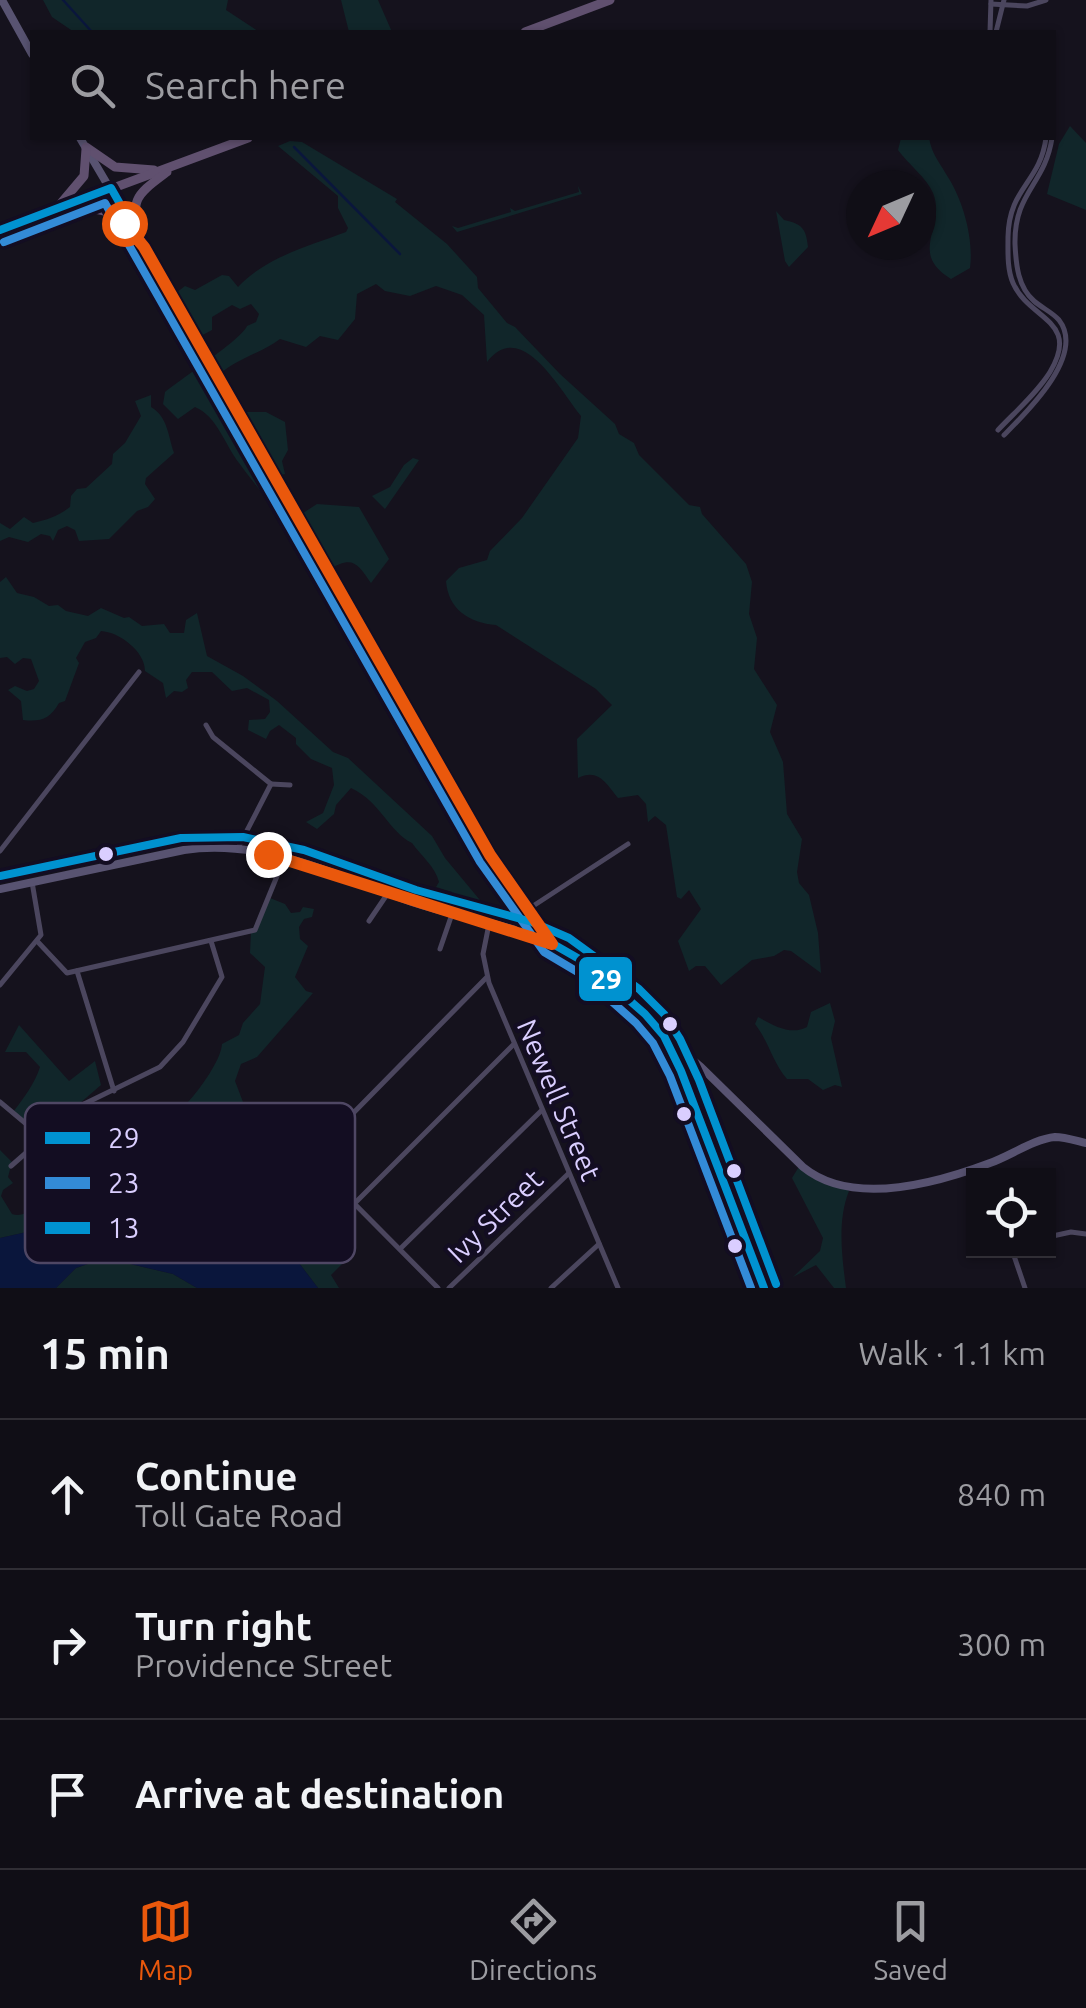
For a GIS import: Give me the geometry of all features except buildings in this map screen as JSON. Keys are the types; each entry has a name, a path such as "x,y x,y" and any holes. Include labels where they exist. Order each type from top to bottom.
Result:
{"main road":[{"path":"2,0 30,50"},
{"path":"530,30 610,0"},
{"path":"0,230 243,140"},
{"path":"83,142 115,167 162,170"},
{"path":"83,142 490,855 552,944"},
{"path":"55,210 84,176 83,142"},
{"path":"144,247 134,202 177,164"},
{"path":"55,210 109,211 120,218 144,247"},
{"path":"0,889 184,850 238,848 284,858 552,944 588,964 645,1014 804,1167 822,1179 846,1186 898,1186 986,1165 1055,1138 1086,1144"},
{"path":"664,1036 682,1071 764,1288"}],"street":[{"path":"994,30 991,2 1027,6 1046,0"},
{"path":"995,30 1003,3"},
{"path":"1001,433 1056,377 1066,355 1066,332 1061,322 1029,296 1017,268 1015,219 1022,200 1044,168 1049,140"},
{"path":"0,852 139,672"},
{"path":"206,725 213,737 271,784 290,786"},
{"path":"238,848 271,784"},
{"path":"527,910 628,844"},
{"path":"37,941 68,973 255,930 284,858"},
{"path":"0,985 41,934 32,882"},
{"path":"369,920 388,892"},
{"path":"440,949 452,914"},
{"name":"Newell Street","path":"488,924 483,954 487,977 618,1288"},
{"path":"86,1103 160,1067 195,1025 222,977 211,941"},
{"path":"77,971 114,1090"},
{"path":"355,1111 487,977"},
{"path":"438,1288 356,1202 514,1045"},
{"path":"0,1102 25,1123"},
{"path":"401,1248 541,1111"},
{"path":"12,1166 25,1154"},
{"name":"Ivy Street","path":"449,1288 568,1174"},
{"path":"1056,1235 1086,1234"},
{"path":"551,1288 599,1244"},
{"path":"1014,1258 1025,1288"}],"green space":[{"path":"43,0 228,0 226,10 256,30 71,30 52,17"},
{"path":"341,0 378,0 391,30 348,30"},
{"path":"1070,126 1086,143 1086,210 1047,194 1059,144"},
{"path":"900,140 930,140 962,207 969,232 970,268 951,279 933,260 936,260 936,170 916,170 898,150"},
{"path":"302,142 397,199 395,202 447,244 477,277 478,288 507,323 615,424 619,434 634,443 639,455 689,505 700,507 746,564 752,582 749,614 757,638 754,669 777,705 770,732 783,762 787,814 802,839 797,872 799,883 809,895 818,933 821,973 784,950 752,960 721,985 705,966 689,971 678,941 701,909 689,890 681,899 677,897 666,825 655,816 648,822 646,804 638,795 618,798 596,776 578,778 577,739 612,705 596,689 496,625 469,618 451,599 446,581 459,568 487,560 490,551 522,518 578,438 581,416 539,362 526,352 500,350 487,362 484,315 462,295 436,286 410,296 385,291 376,284 357,294 355,319 338,340 320,336 306,347 280,339 217,377 237,412 266,412 285,422 285,474 275,476 287,501 274,508 203,411 195,407 178,419 163,404 165,392 256,322 259,314 251,304 240,309 232,305 212,317 212,330 195,339 172,296 185,286 195,290 222,275 229,276 238,287 275,260 348,228 338,208 338,196 278,146"},
{"path":"578,186 582,194 457,232 452,226 458,228 511,212 510,208 515,211 579,192"},
{"path":"776,211 784,220 799,225 806,235 808,247 789,267 785,261"},
{"path":"151,395 151,407 164,421 174,453 146,478 145,484 155,499 148,507 137,511 109,539 79,541 75,530 67,526 58,530 53,541 41,534 28,542 9,537 0,541 0,523 10,529 24,517 33,523 70,507 71,496 77,489 86,488 112,464 113,454 125,443 141,416 135,401"},
{"path":"413,458 419,460 385,509 372,496 390,487"},
{"path":"317,504 359,507 389,559 371,583 354,563 328,570 297,517"},
{"path":"6,577 17,593 49,606 58,605 88,616 101,608 129,617 142,626 164,624 170,633 184,633 186,620 197,613 207,656 277,701 333,752 348,758 432,836 484,905 480,920 449,911 452,892 436,887 439,882 434,871 412,843 370,801 351,788 336,805 334,814 317,829 306,822 323,813 334,785 332,768 311,759 296,744 296,738 279,725 266,739 248,730 249,720 265,719 270,712 269,700 247,688 232,691 212,672 192,672 186,680 188,688 174,691 166,698 163,683 145,671 136,650 123,639 101,631 85,642 76,658 79,663 65,701 44,718 23,720 21,701 8,690 15,686 27,691 34,689 39,681 31,659 23,658 15,664 7,657 0,658 0,582"},
{"path":"270,898 285,904 291,913 300,912 303,907 314,909 312,917 304,919 299,927 300,939 308,946 295,977 306,991 313,993 257,1057 241,1064 235,1081 246,1103 188,1103 215,1064 222,1044 239,1035 243,1023 260,1004 265,967 250,953 251,932"},
{"path":"830,1003 835,1021 831,1038 842,1087 835,1085 823,1090 808,1079 787,1079 755,1024 758,1017 782,1028 801,1029 807,1027 811,1012"},
{"path":"19,1025 69,1081 95,1061 101,1085 80,1103 25,1103 25,1123 13,1112 40,1067 26,1052 5,1052"},
{"path":"0,1150 12,1162 8,1177 13,1183 1,1196 12,1214 23,1214 25,1232 0,1238"},
{"path":"800,1165 849,1191 842,1227 846,1288 834,1288 816,1265 793,1277 820,1251 823,1238 792,1178"},
{"path":"90,1263 126,1263 173,1274 197,1288 56,1288 76,1268"},
{"path":"299,1263 343,1263 331,1275 339,1288 318,1288"}],"water":[{"path":"25,1232 25,1263 90,1263 76,1268 56,1288 0,1288 0,1238"},
{"path":"126,1263 299,1263 318,1288 197,1288 173,1274"}],"waterway":[{"path":"63,0 90,30"},
{"path":"294,147 400,254"}],"transit line":[{"name":"29","path":"0,230 111,188 490,855 553,944 588,964 664,1036 764,1288"},
{"name":"23","path":"4,242 105,203 480,862 544,952 581,974 653,1043 670,1076 751,1288"},
{"name":"13","path":"0,876 181,838 243,837 304,850 416,890 532,922 569,938 639,989 664,1014 680,1039 776,1284"}],"route":[{"path":"124,223 144,247 490,855 552,944 268,854"}]}
